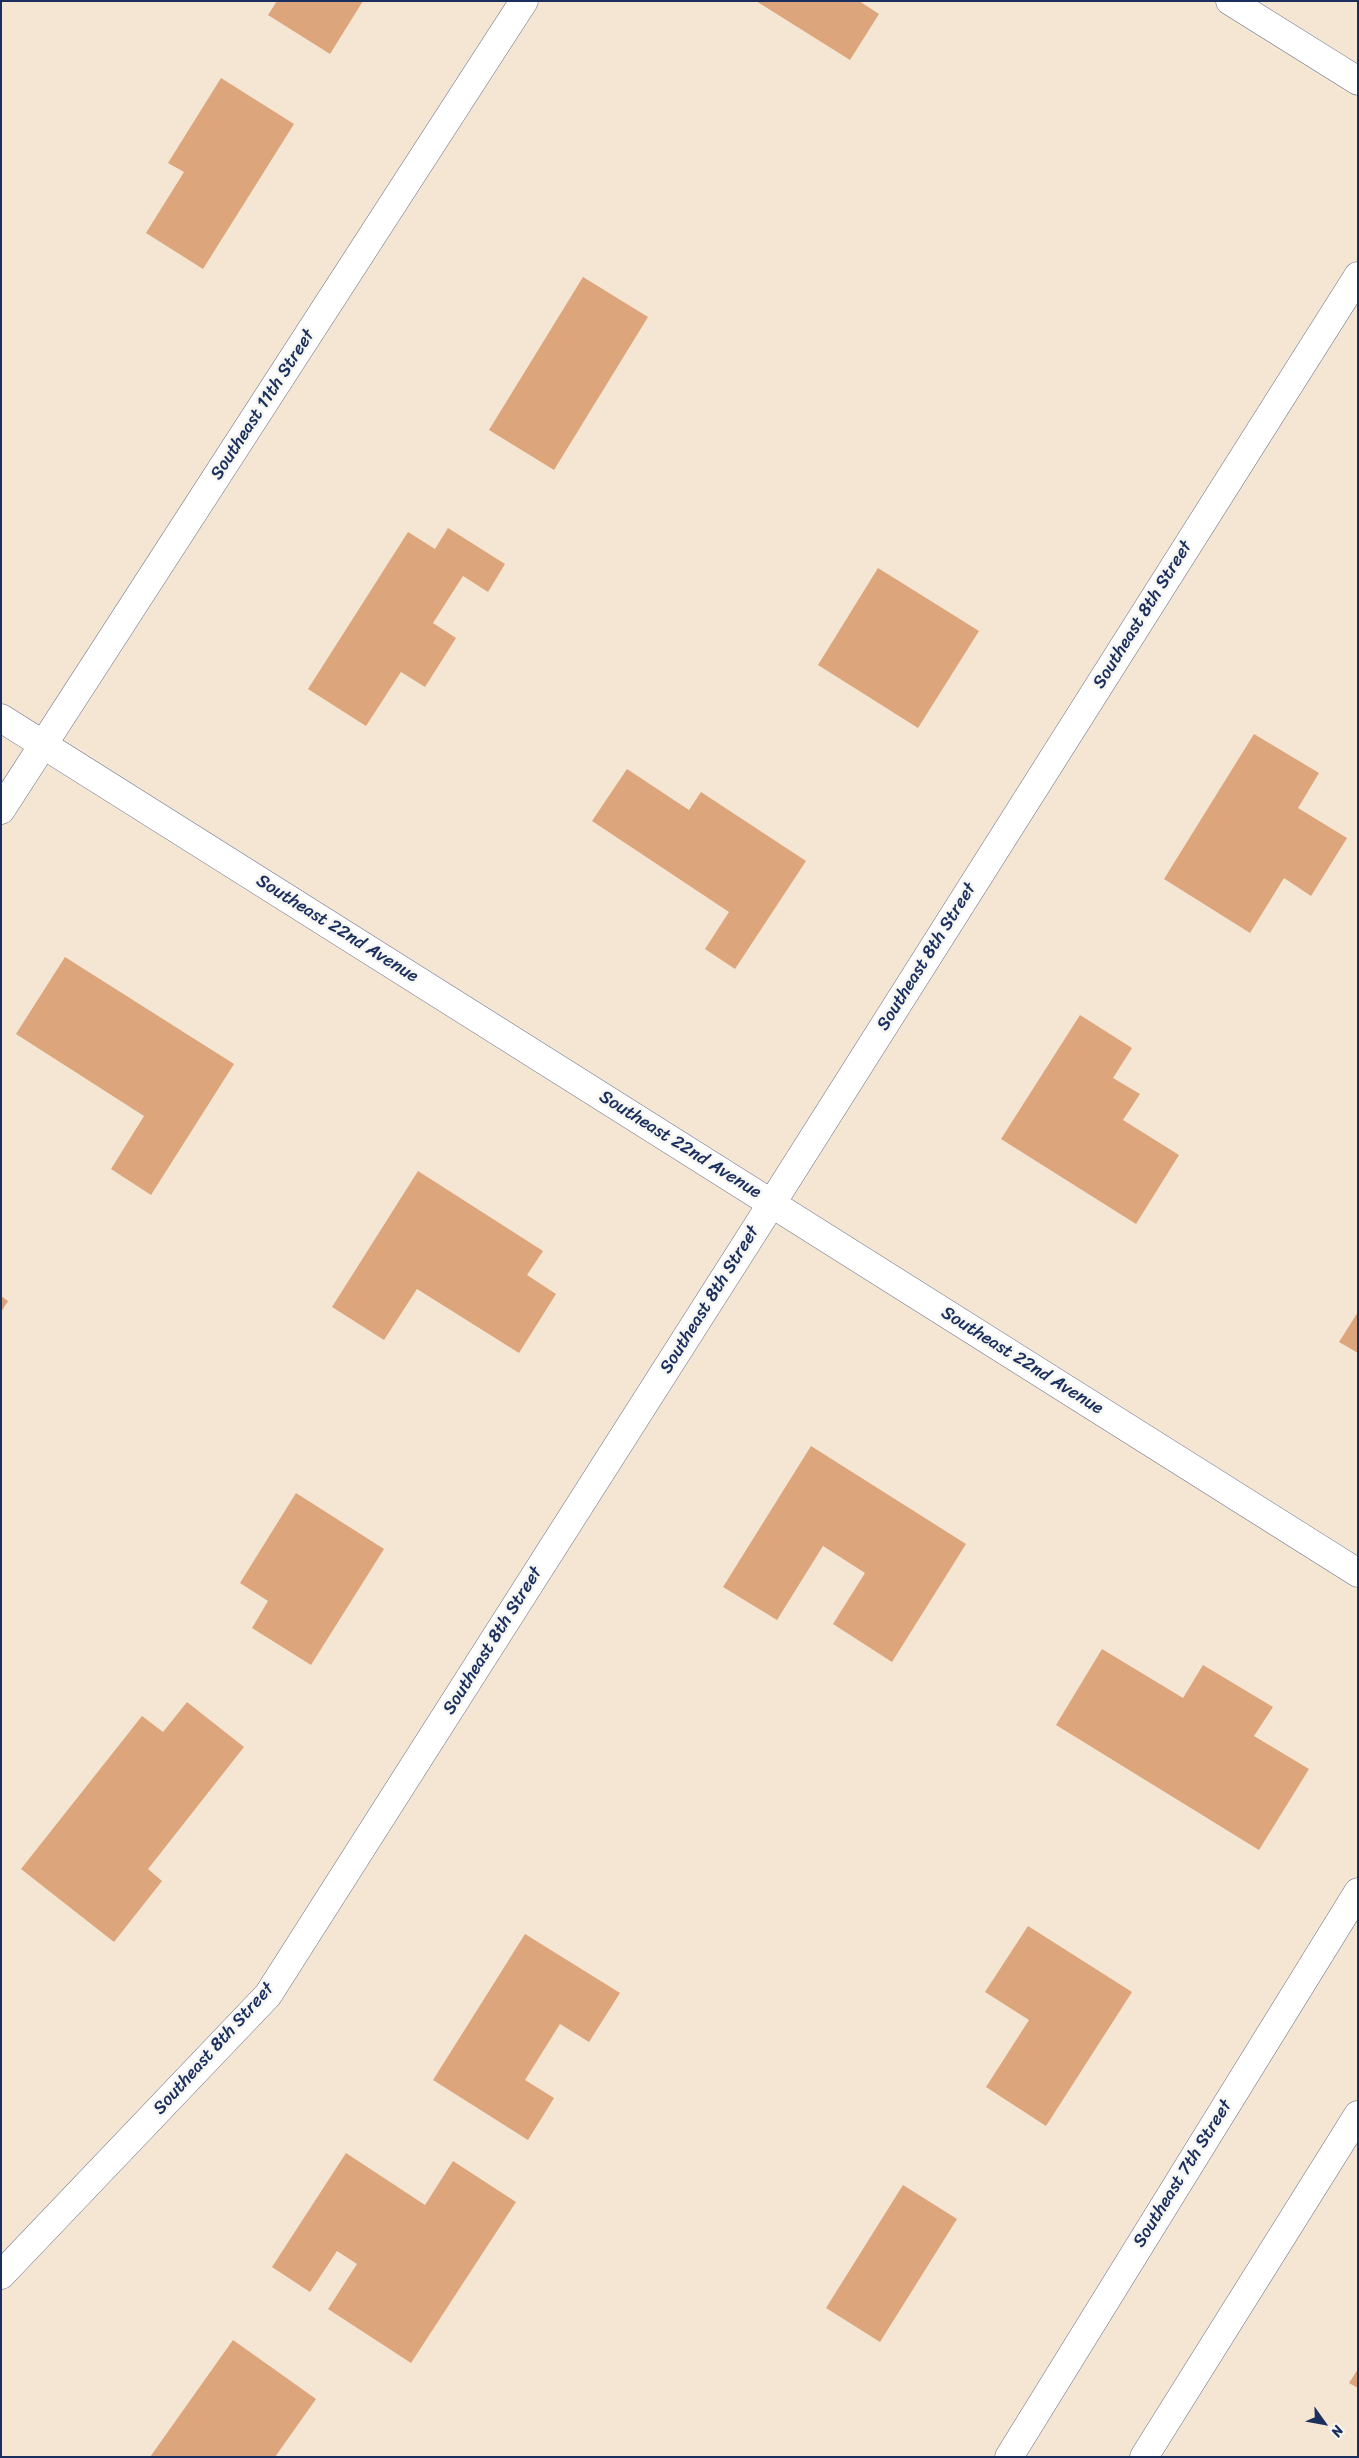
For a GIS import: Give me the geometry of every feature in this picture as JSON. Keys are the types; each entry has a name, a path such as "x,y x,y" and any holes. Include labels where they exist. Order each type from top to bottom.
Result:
{"street":[{"name":"Southeast 11th Street","path":"1,810 524,1"},
{"path":"1230,1 1358,81"},
{"name":"Southeast 8th Street","path":"1,2275 268,1996 1358,276"},
{"name":"Southeast 22nd Avenue","path":"1,718 1358,1572"},
{"name":"Southeast 7th Street","path":"1009,2457 1358,1892"},
{"path":"1144,2457 1358,2114"}],"building":[{"path":"277,1 363,1 330,54 268,15"},
{"path":"756,1 859,1 879,14 850,60"},
{"path":"221,78 294,124 203,269 146,233 184,172 168,163"},
{"path":"583,277 648,317 554,470 489,430"},
{"path":"448,528 505,564 488,592 463,576 433,623 456,638 425,687 401,672 366,726 308,689 408,532 435,549"},
{"path":"878,568 979,631 918,728 818,665"},
{"path":"1254,734 1319,773 1298,808 1347,838 1311,896 1284,878 1250,933 1164,879"},
{"path":"627,769 689,810 701,792 806,861 735,969 705,949 729,912 592,821"},
{"path":"65,957 234,1064 151,1195 111,1169 144,1116 16,1034"},
{"path":"1080,1015 1132,1048 1113,1078 1140,1094 1123,1120 1179,1155 1136,1224 1001,1139"},
{"path":"418,1171 543,1251 527,1275 556,1294 519,1353 417,1289 384,1340 332,1307"},
{"path":"1,1296 8,1301 1,1312"},
{"path":"1358,1312 1358,1353 1339,1342"},
{"path":"811,1446 966,1544 892,1662 833,1624 865,1573 823,1546 777,1620 723,1587"},
{"path":"296,1493 384,1549 311,1665 252,1628 268,1601 240,1583"},
{"path":"1102,1649 1183,1698 1203,1665 1273,1707 1254,1736 1309,1769 1259,1850 1056,1725"},
{"path":"187,1702 244,1747 148,1869 162,1881 114,1942 21,1869 142,1716 163,1732"},
{"path":"1028,1926 1132,1992 1046,2126 986,2087 1029,2020 985,1992"},
{"path":"525,1934 620,1993 589,2042 560,2024 525,2080 554,2098 528,2140 433,2080"},
{"path":"346,2153 425,2205 453,2161 516,2202 411,2363 328,2309 357,2264 337,2251 310,2292 272,2267"},
{"path":"903,2185 957,2219 880,2342 826,2308"},
{"path":"233,2340 316,2399 275,2457 150,2457"},
{"path":"1358,2369 1358,2388 1349,2383"}]}
